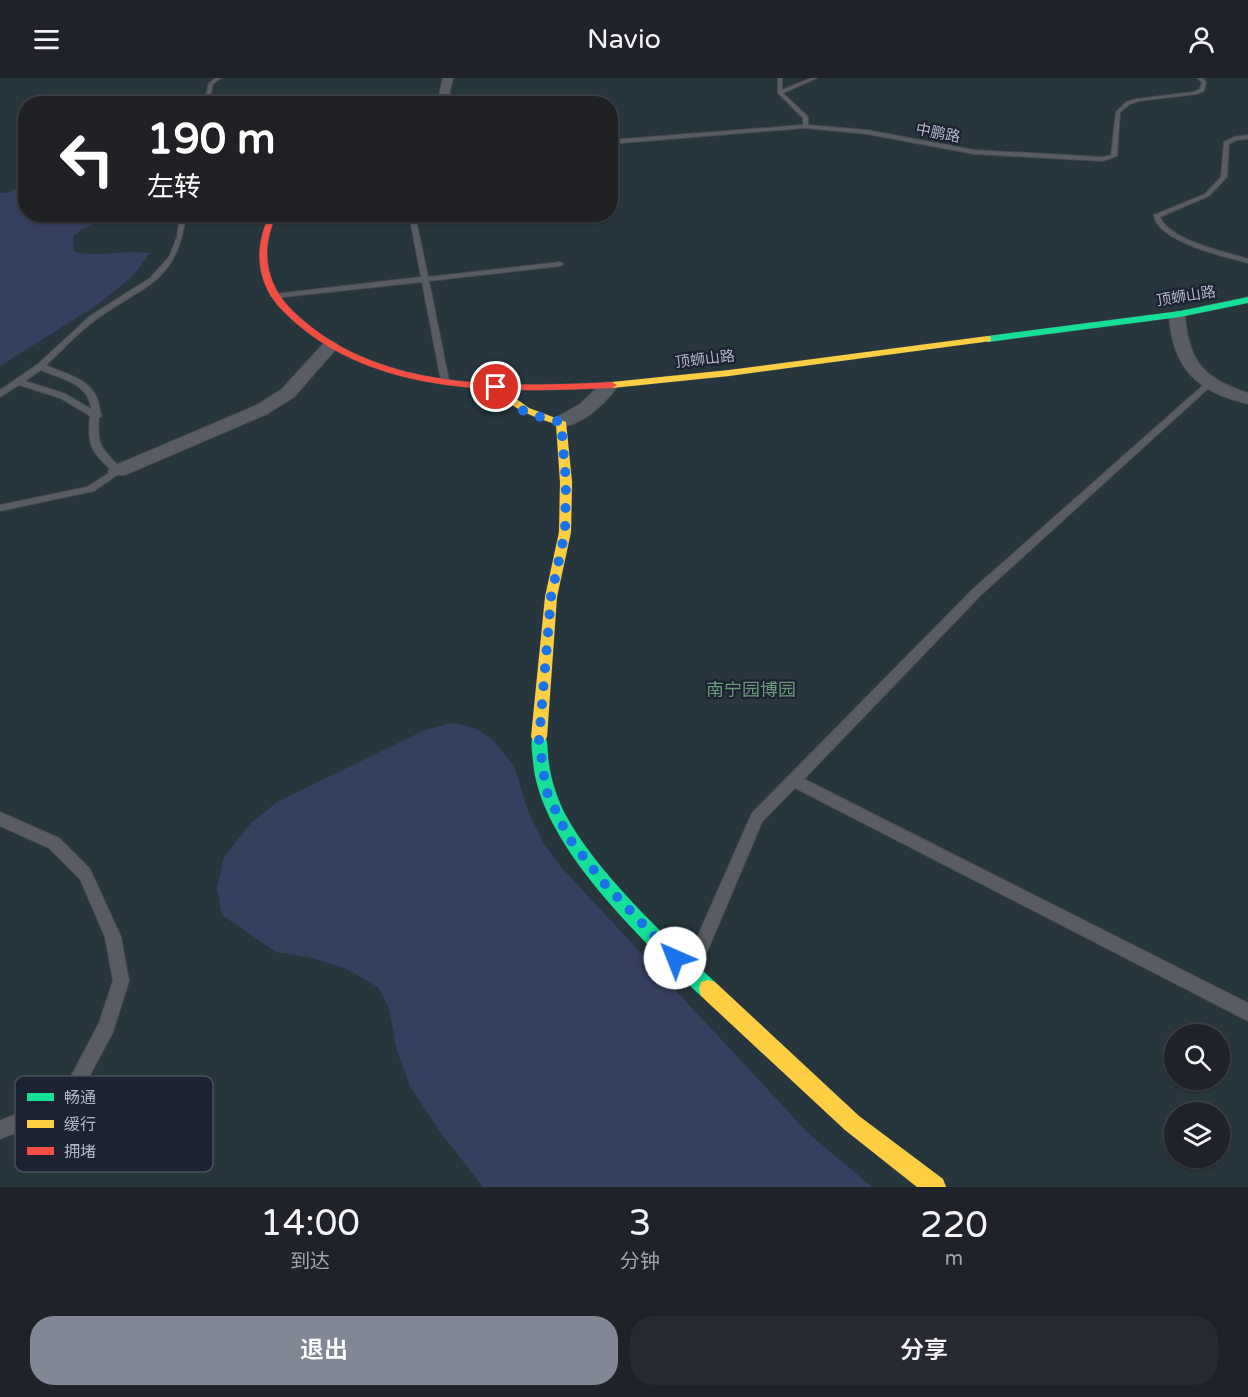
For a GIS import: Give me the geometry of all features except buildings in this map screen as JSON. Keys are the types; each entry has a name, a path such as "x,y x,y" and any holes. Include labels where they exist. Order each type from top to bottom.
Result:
{"street":[{"path":"445,96 448,78"},
{"name":"顶蛳山路","path":"270,222 262,240 262,268 274,296 299,325 330,346 370,365 445,381 496,387 550,389 608,387 1177,316 1248,300"},
{"path":"1177,316 1182,350 1194,371 1209,383 1248,399"},
{"path":"118,471 261,410 288,393 330,346"},
{"path":"496,387 511,405 529,414 561,422 581,412 599,398 608,387"},
{"path":"561,422 566,482 565,532 551,597 539,740 546,790 568,837 604,883 690,973 852,1123 935,1187"}],"lane":[{"path":"208,96 211,82 219,78"},
{"path":"780,78 780,93 802,112 806,118 805,126"},
{"path":"780,93 815,78"},
{"name":"中鹏路","path":"618,141 805,126 867,132 974,152 1103,159 1114,156 1118,112 1138,100 1195,93 1203,86 1204,82 1199,78"},
{"path":"1248,137 1236,138 1226,143 1224,177 1207,195 1156,216 1156,223 1163,230 1178,238 1248,261"},
{"path":"0,394 41,366 93,318 153,280 172,258 180,237 182,222"},
{"path":"414,222 445,381"},
{"path":"274,296 561,264"},
{"path":"0,508 90,489 106,481 118,471 97,449 93,440 96,416 94,401 87,389 41,366"},
{"path":"19,382 63,396 96,416"},
{"path":"690,973 757,818 977,592 1209,383"},
{"path":"794,781 1248,1011"},
{"path":"0,819 54,843 86,874 113,937 121,981 107,1026 80,1076"},
{"path":"0,1130 15,1124"}],"green space":[{"name":"南宁园博园","path":"0,78 1248,78 1248,1187 0,1187"}],"water":[{"path":"18,187 18,222 99,222 82,229 73,236 74,252 150,253 133,276 97,305 0,366 0,193 11,192"},
{"path":"452,723 475,728 492,739 514,766 528,811 544,844 561,867 809,1134 872,1187 483,1187 441,1133 410,1086 397,1051 389,1008 378,987 345,968 308,957 276,952 222,915 217,888 224,857 251,823 277,802 425,730"}],"traffic: fast":[{"path":"988,339 1180,314 1248,300"},
{"path":"539,737 541,765 547,790 571,838 603,881 708,989"}],"traffic: slow":[{"path":"612,385 729,373 988,339"},
{"path":"496,387 526,410 561,422 566,482 565,532 551,597 539,737"},
{"path":"708,989 852,1123 935,1187"}],"traffic: jam":[{"path":"270,222 264,237 263,262 269,285 275,296 299,322 326,343 356,359 415,377 448,382 516,387 612,385"}],"route":[{"path":"496,387 511,405 529,414 561,422 566,482 565,532 551,597 539,740 546,790 568,837 604,883 675,958"}]}
